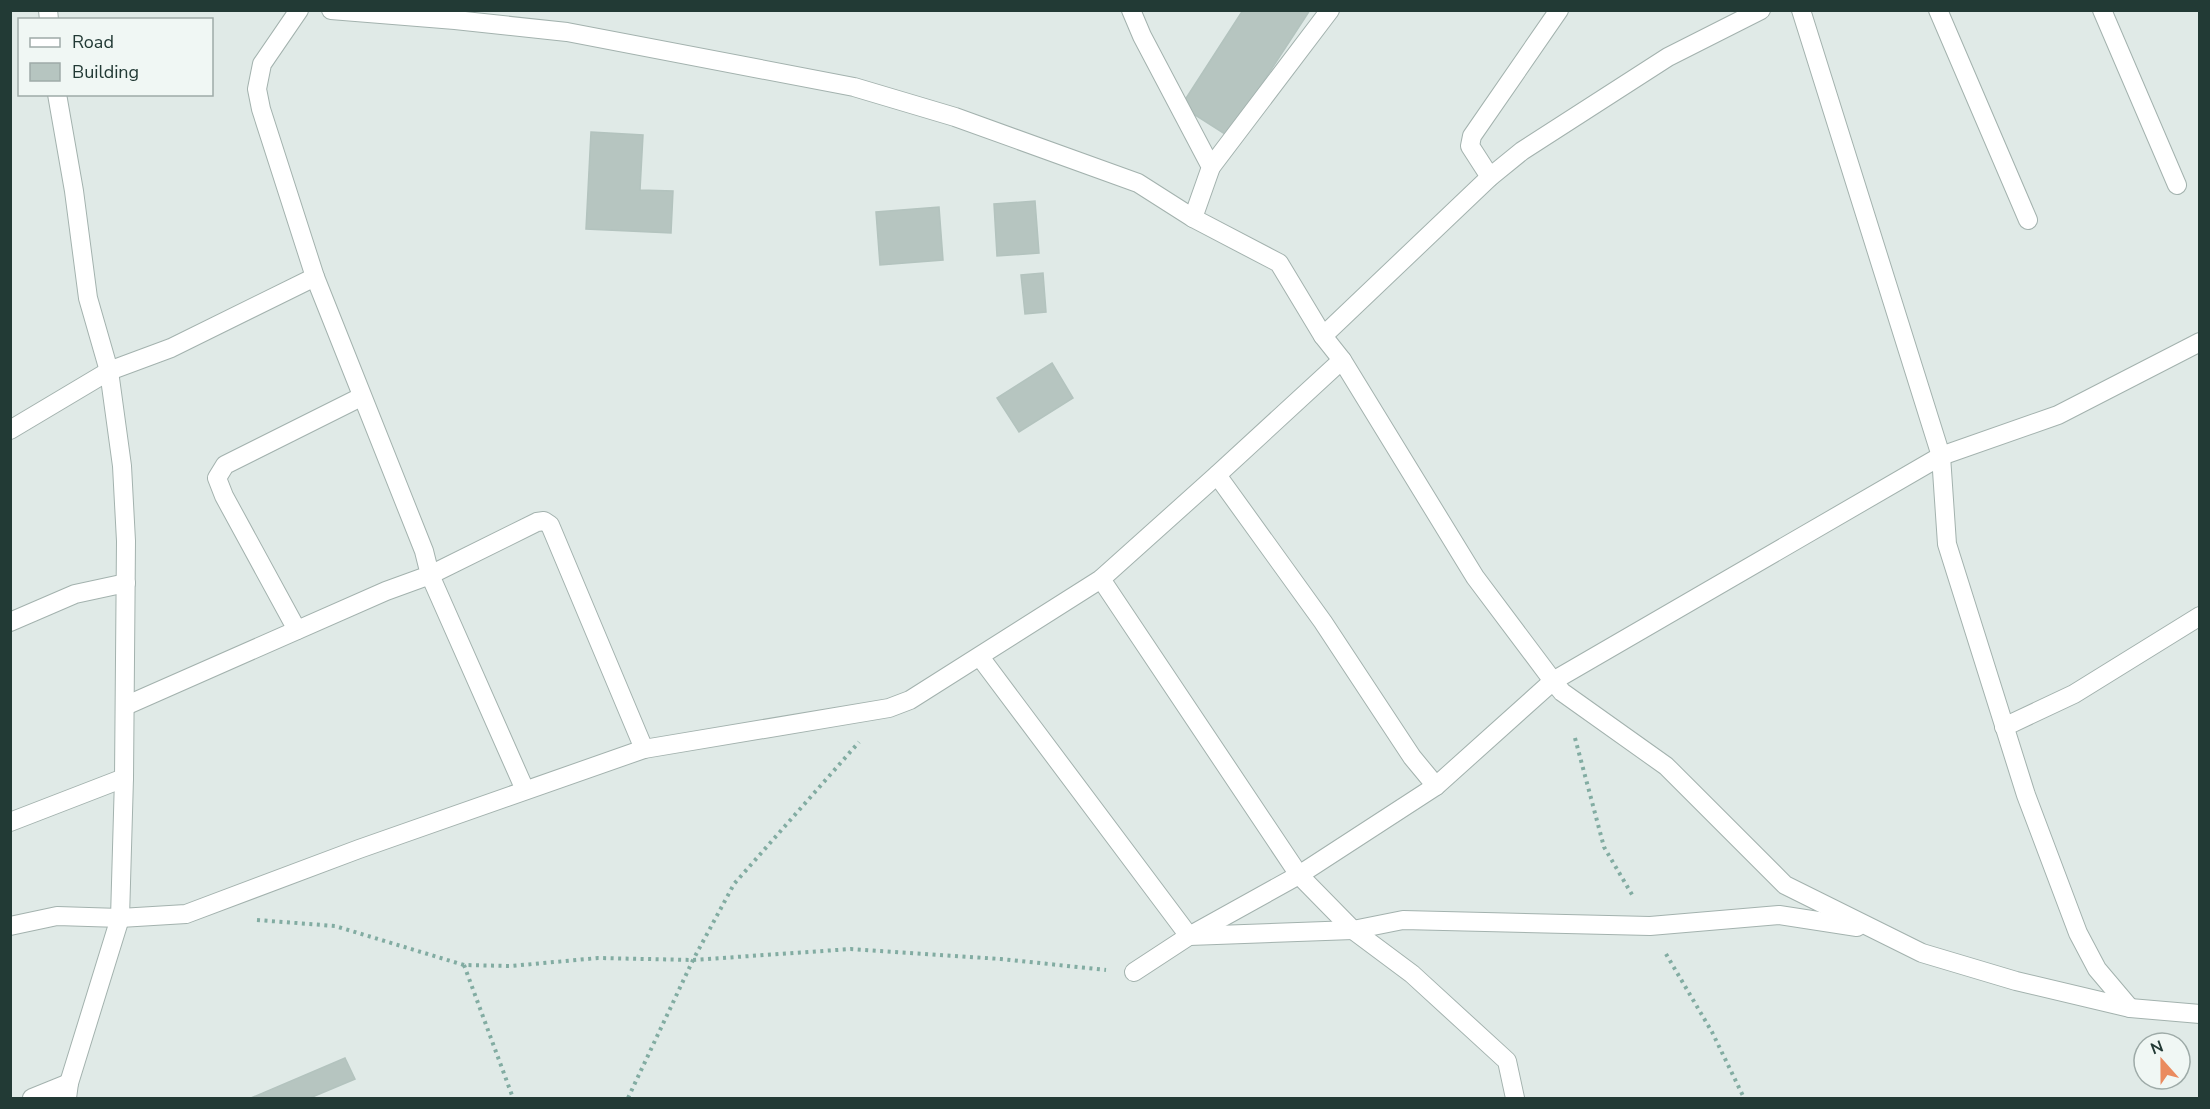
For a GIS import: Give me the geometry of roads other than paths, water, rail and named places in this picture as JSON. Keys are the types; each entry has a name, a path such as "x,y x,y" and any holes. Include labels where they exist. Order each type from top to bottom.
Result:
{"street":[{"path":"299,10 262,64 257,89 261,109 315,277 424,551 430,574 525,790"},
{"path":"332,10 455,20 567,33 854,87 955,117 1138,183 1193,218 1279,263 1323,336 1342,360 1475,577 1553,681 1562,692 1666,766 1785,885 1922,953 2016,981 2130,1008 2199,1014"},
{"path":"1131,10 1156,64 1211,167"},
{"path":"1193,218 1211,167 1330,10"},
{"path":"1490,177 1470,146 1472,136 1559,10"},
{"path":"1323,336 1490,177 1522,151 1668,57 1761,10"},
{"path":"1801,10 1941,456 1947,544 2026,795 2078,933 2097,969 2130,1008"},
{"path":"1938,10 2028,220"},
{"path":"2102,10 2177,185"},
{"path":"32,1098 68,1091 120,918 124,778 126,541 122,466 109,371 88,298 74,191 57,96"},
{"path":"10,430 109,371 171,348 315,277"},
{"path":"1134,972 1189,936 1299,875 1436,786 1553,681 1941,456 2058,416 2199,342"},
{"path":"10,926 57,916 120,918 186,914 644,749 889,708 910,700 1101,579 1342,360"},
{"path":"297,630 224,496 217,478 225,465 362,397"},
{"path":"1217,475 1323,622 1412,757 1436,786"},
{"path":"125,706 430,574 537,522 544,521 550,525 644,749"},
{"path":"1101,579 1299,875 1353,930 1412,974 1508,1060 1515,1098"},
{"path":"10,622 75,594 126,583"},
{"path":"2004,727 2074,694 2199,616"},
{"path":"980,657 1189,936"},
{"path":"10,822 124,778"},
{"path":"1189,936 1353,930 1403,920 1650,926 1779,915 1875,930"}]}
